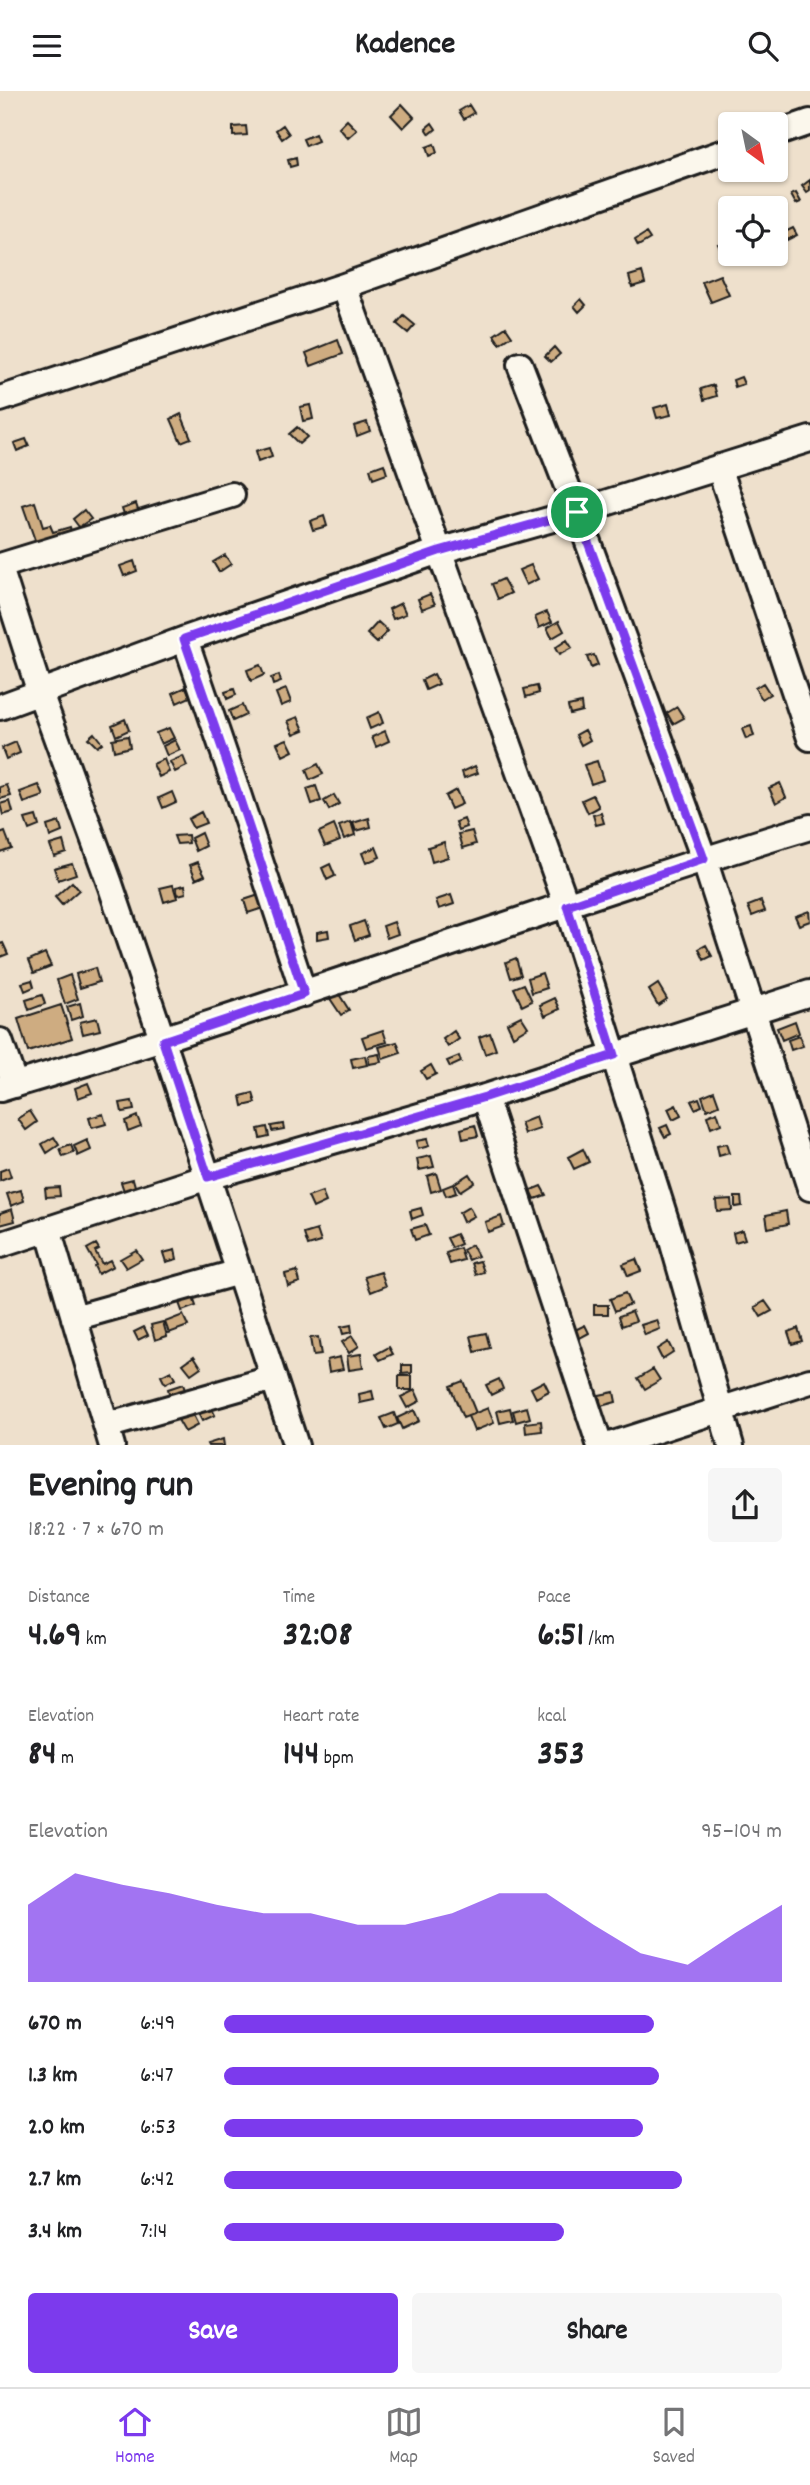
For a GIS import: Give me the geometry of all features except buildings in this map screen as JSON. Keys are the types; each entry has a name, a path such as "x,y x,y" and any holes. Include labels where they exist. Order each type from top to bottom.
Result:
{"street":[{"path":"788,130 810,122"},
{"path":"0,399 344,286 718,154"},
{"path":"344,286 567,906 669,1230 731,1445"},
{"path":"520,365 577,512 704,859 810,1188"},
{"path":"0,707 184,639 439,551 577,512 810,439"},
{"path":"719,467 810,738"},
{"path":"232,495 0,567 40,693 110,884 163,1041 296,1445"},
{"path":"184,639 304,994"},
{"path":"0,1041 8,1087 163,1041 704,859 810,827"},
{"path":"0,1245 208,1177 485,1097 810,993"},
{"path":"485,1097 600,1445"},
{"path":"48,1229 109,1436 274,1378"},
{"path":"74,1318 239,1272"},
{"path":"607,1445 810,1381"}],"route":[{"path":"577,512 704,859 567,906 614,1055 485,1097 208,1177 163,1041 304,994 184,639 439,551 577,512"}]}
